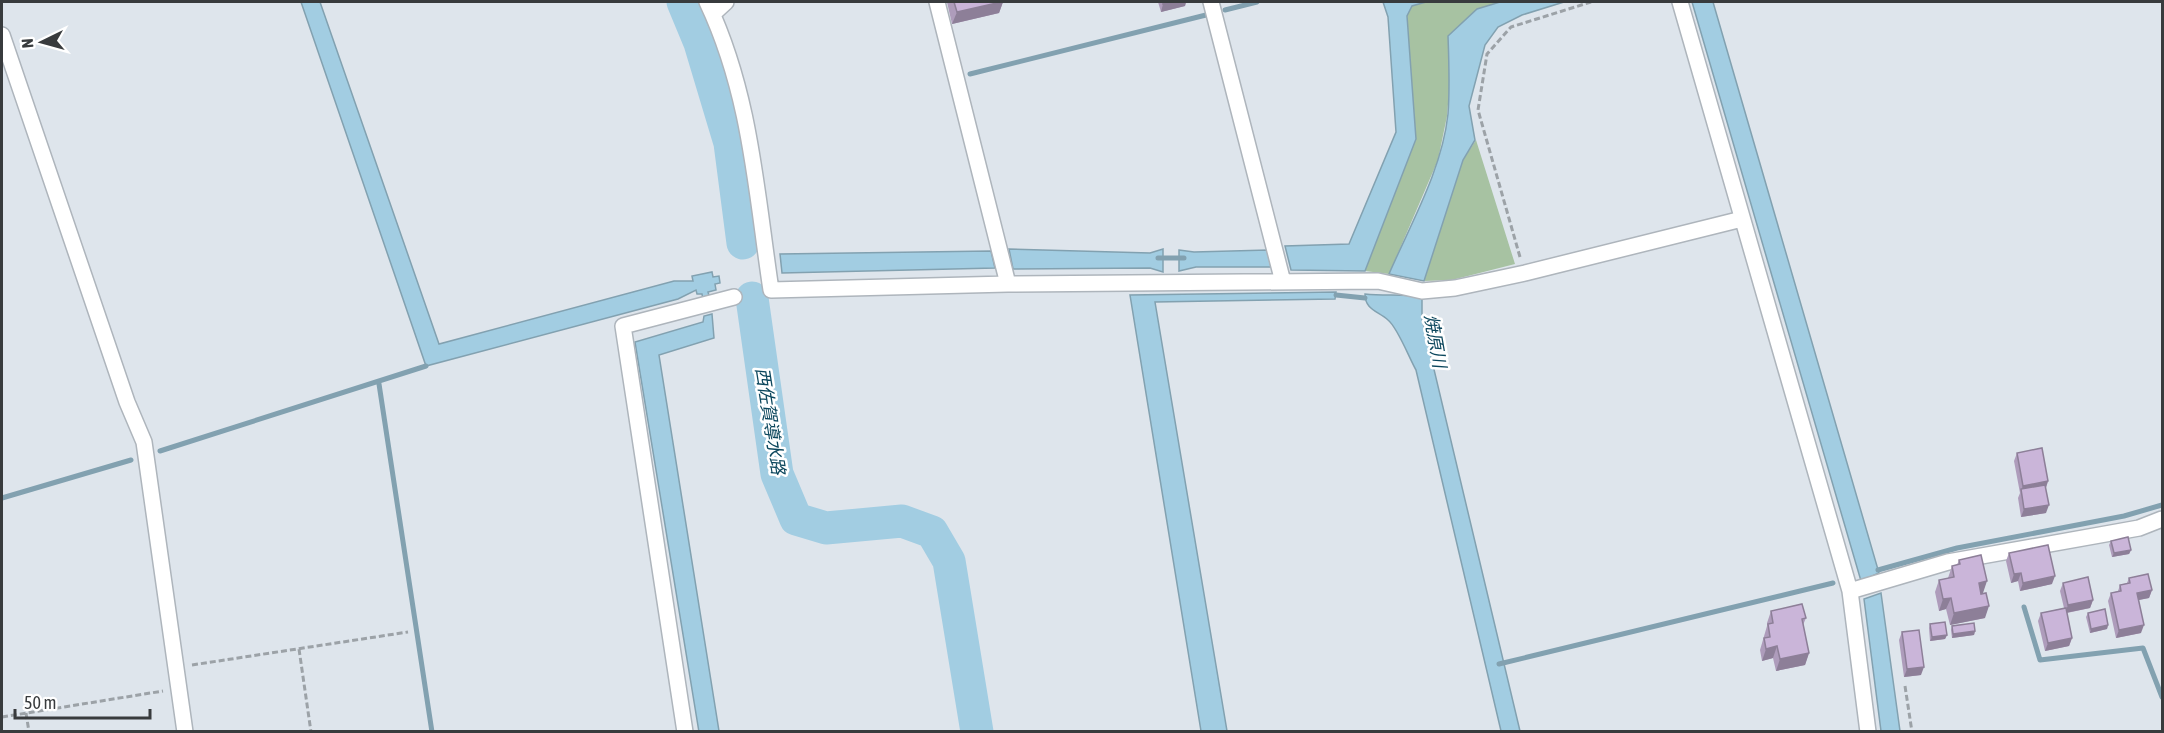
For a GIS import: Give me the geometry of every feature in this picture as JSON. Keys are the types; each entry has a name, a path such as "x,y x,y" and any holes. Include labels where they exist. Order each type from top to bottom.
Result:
{"street":[{"path":"726,2 710,8 743,106 754,157 771,290 1008,284 1378,281 1415,290 1455,288 1742,219"},
{"path":"937,2 1008,284"},
{"path":"1211,2 1283,282"},
{"path":"1680,2 1850,591 1868,732"},
{"path":"2,35 127,402 144,442 185,732"},
{"path":"685,732 623,326 734,297"},
{"path":"1850,591 1948,562 2139,528 2163,519"}],"path":[{"path":"1525,273 1478,110 1487,54 1511,27 1591,2"},
{"path":"176,667 408,632"},
{"path":"299,649 311,732"},
{"path":"1905,686 1912,732"},
{"path":"2,717 179,688"},
{"path":"26,713 29,732"}],"green space":[{"path":"1426,2 1500,2 1477,9 1450,80 1447,116 1438,160 1389,274 1365,271 1416,139 1407,16 1412,6"},
{"path":"1476,140 1515,264 1452,280 1424,281 1463,160"}],"water":[{"path":"301,2 320,2 439,344 674,281 693,281 692,276 712,272 713,277 719,276 720,283 715,284 716,290 708,292 710,299 703,300 702,294 697,294 696,290 678,299 426,366"},
{"path":"1383,2 1426,2 1412,6 1407,16 1416,139 1365,271 1291,270 1285,246 1349,244 1396,132 1388,17"},
{"path":"1500,2 1564,2 1522,15 1498,27 1485,45 1469,106 1475,140 1463,160 1424,281 1389,274 1424,196 1445,135 1449,94 1448,36 1477,9"},
{"path":"1692,2 1713,2 1879,573 1861,581"},
{"path":"1009,249 1150,253 1163,249 1163,272 1150,268 1013,269"},
{"path":"1179,250 1194,252 1268,250 1271,267 1196,267 1179,271"},
{"path":"991,251 995,268 782,273 780,254"},
{"path":"1336,292 1335,299 1155,302 1227,731 1201,731 1130,295"},
{"path":"1365,294 1422,297 1422,319 1520,731 1501,731 1416,370 1392,324 1367,304"},
{"path":"712,314 714,338 659,355 719,731 699,732 635,342 703,322 704,316"},
{"path":"1881,593 1900,731 1881,731 1864,599"}],"building":[{"path":"954,2 1001,2 957,12"},
{"path":"2042,448 2048,481 2023,486 2017,453"},
{"path":"2045,485 2049,505 2024,509 2021,489"},
{"path":"2128,537 2131,550 2114,553 2111,541"},
{"path":"2048,545 2055,576 2023,583 2021,573 2014,574 2009,553"},
{"path":"1981,555 1987,581 1979,583 1981,594 1986,593 1989,606 1954,613 1951,598 1943,599 1939,580 1954,577 1952,566 1960,564 1959,560"},
{"path":"2148,574 2152,590 2137,593 2144,625 2119,630 2111,593 2121,591 2120,585 2130,583 2129,578"},
{"path":"2088,577 2093,600 2068,605 2063,583"},
{"path":"1802,604 1806,618 1802,619 1809,653 1780,659 1777,646 1766,649 1764,638 1770,637 1768,624 1773,623 1771,611"},
{"path":"2066,608 2072,638 2048,643 2041,613"},
{"path":"2105,609 2108,625 2091,629 2088,613"},
{"path":"1945,622 1947,635 1932,637 1930,624"},
{"path":"1974,623 1975,631 1953,634 1952,626"},
{"path":"1919,630 1924,667 1907,669 1902,632"}],"waterway":[{"name":"西佐賀導水路","path":"683,2 700,43 730,143 743,243"},
{"path":"1225,10 1257,2"},
{"path":"970,74 1206,15"},
{"path":"1158,258 1184,258"},
{"path":"1336,295 1365,298"},
{"name":"西佐賀導水路","path":"752,298 777,474 796,519 826,528 902,521 932,532 949,561 977,732"},
{"path":"160,451 426,366"},
{"path":"379,384 432,732"},
{"path":"2,498 131,460"},
{"path":"1878,570 1957,548 2124,516 2162,505"},
{"path":"1499,664 1833,583"},
{"path":"2024,607 2040,660 2143,648 2162,697"}],"water label":[{"name":"焼原川","path":"1435,341"}]}
